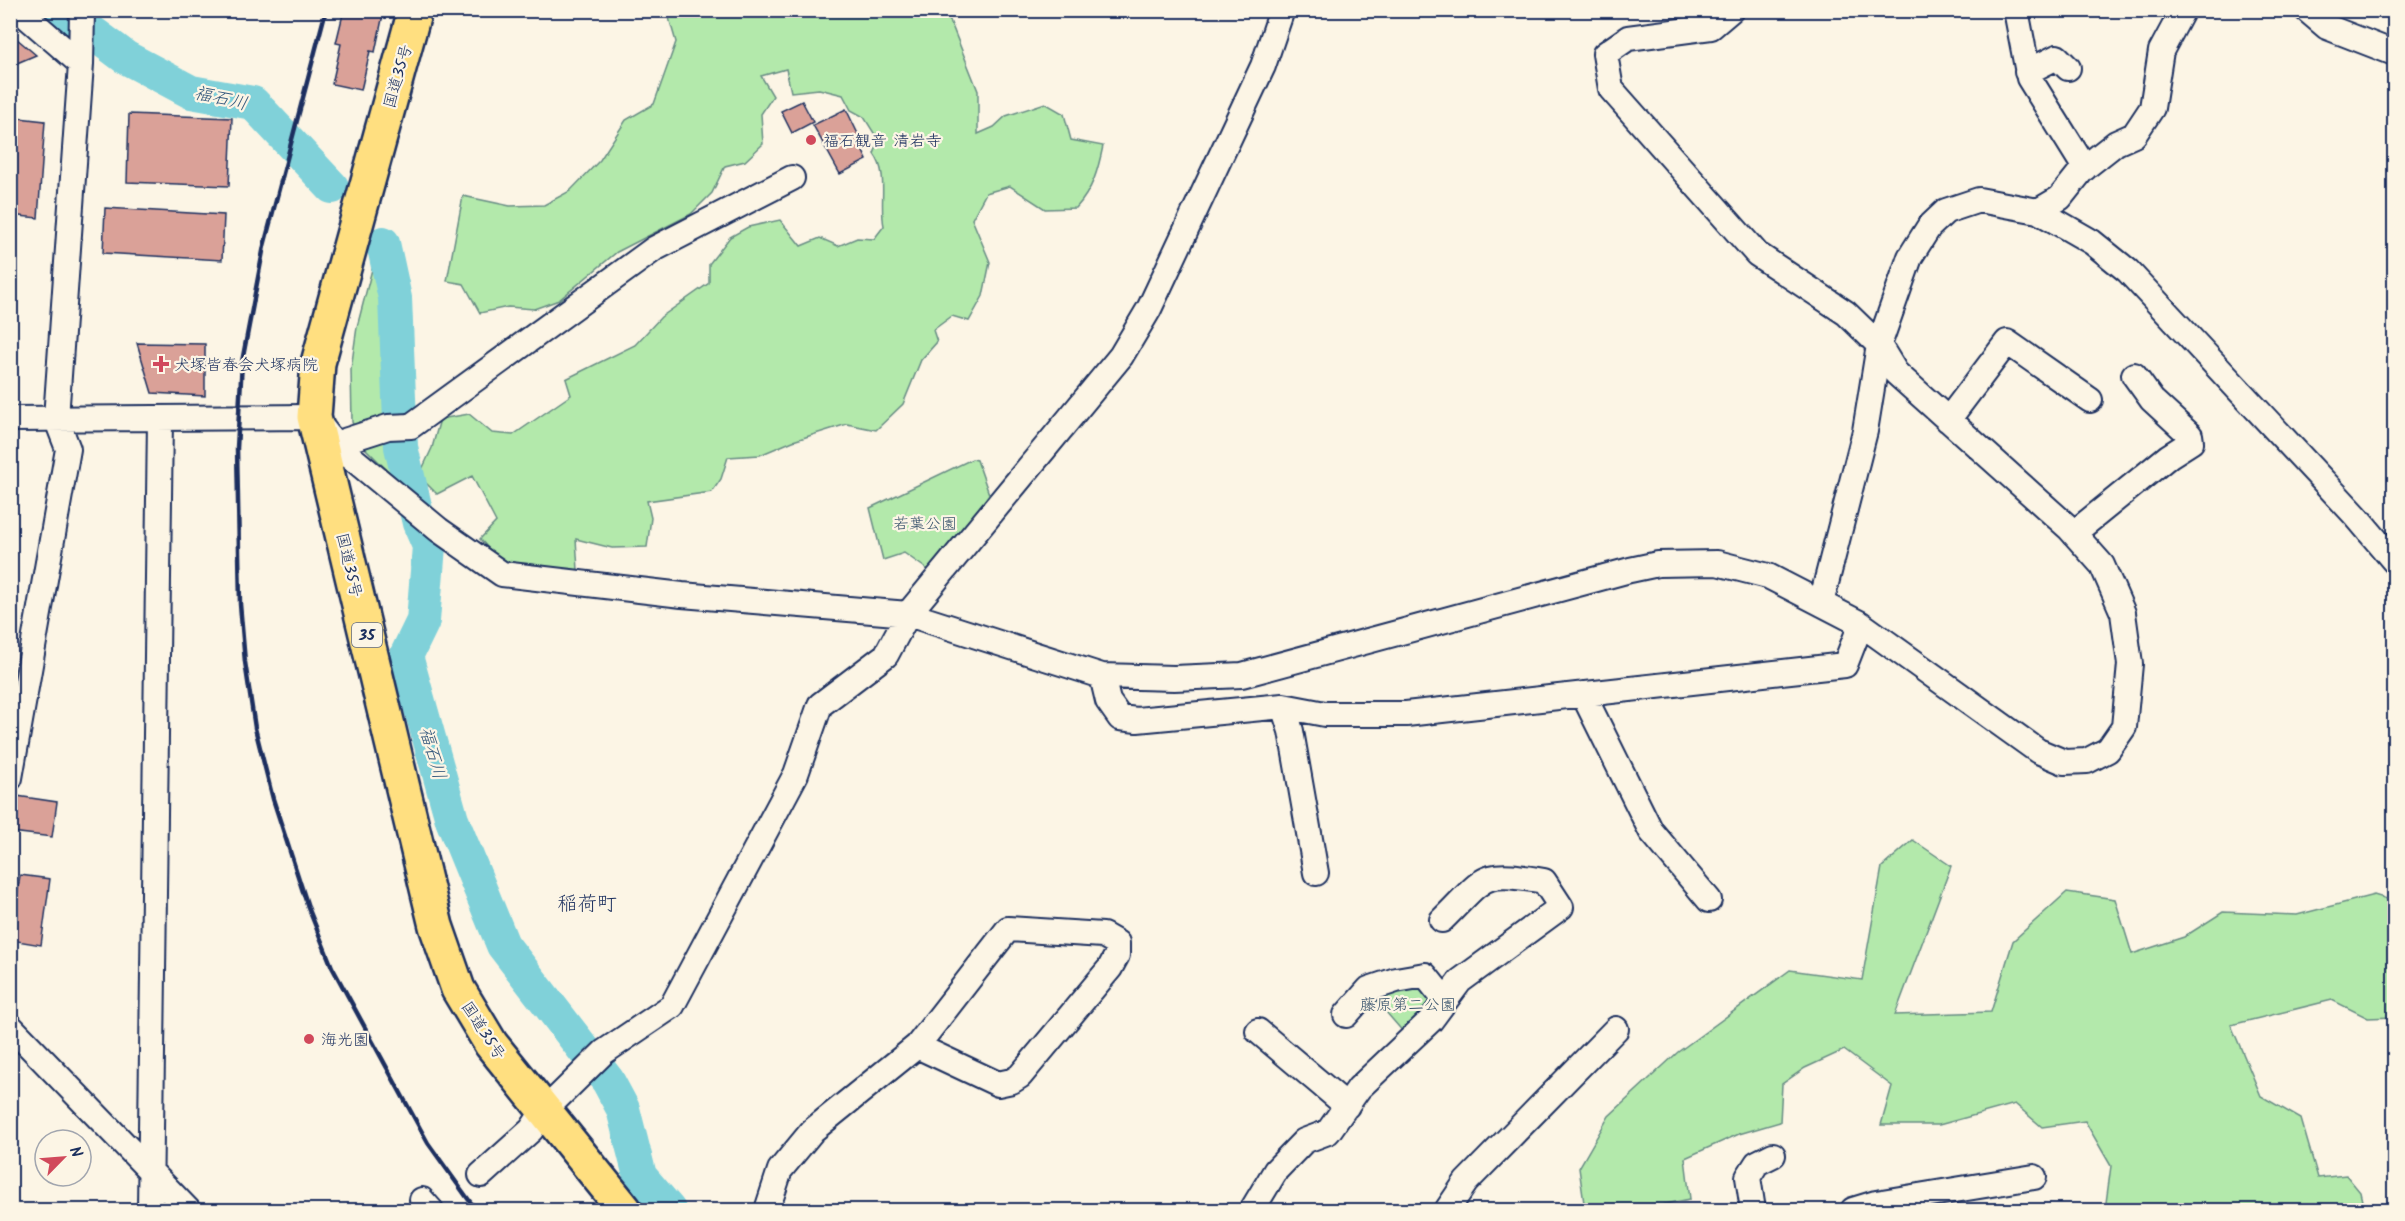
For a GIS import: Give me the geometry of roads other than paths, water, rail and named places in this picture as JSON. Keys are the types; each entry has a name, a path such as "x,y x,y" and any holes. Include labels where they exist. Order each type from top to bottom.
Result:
{"highway":[{"name":"国道35号","path":"415,10 318,363 314,417 436,926 458,989 491,1044 551,1104 625,1210"}],"street":[{"path":"19,10 81,63"},
{"path":"10,778 68,449 56,418 81,63 82,10"},
{"path":"481,1175 531,1130 551,1104 604,1052 672,1006 796,774 820,705 886,655 908,614 1121,356 1149,309 1258,76 1282,10"},
{"path":"10,419 314,417 335,444 439,530 502,574 682,595 908,614 1102,676 1174,678 1242,675 1658,564 1717,563 1768,576 1861,624 2037,752 2064,762 2087,761 2108,750 2124,727 2130,664 2123,613 2102,565 2074,533 1896,373 1879,345 1846,314 1757,254 1611,89 1605,54 1628,38 1711,27 1731,10"},
{"path":"2016,10 2028,72 2085,168"},
{"path":"2038,211 2060,198 2085,168 2116,143 2134,135 2152,108 2161,51 2183,10"},
{"path":"2307,10 2327,27 2394,52"},
{"path":"2028,72 2057,57 2067,68"},
{"path":"335,444 399,426 654,249 792,178"},
{"path":"1821,603 1865,431 1879,345 1910,257 1929,227 1946,211 1979,200 2038,211 2092,242 2128,271 2356,516 2394,561"},
{"path":"1948,420 2007,342 2091,400"},
{"path":"2074,533 2169,456 2191,442 2190,435 2152,400 2134,375"},
{"path":"150,1210 160,419"},
{"path":"1102,676 1108,700 1120,718 1137,720 1283,706 1325,714 1406,714 1845,665 1861,624"},
{"path":"1583,694 1651,831 1709,900"},
{"path":"1283,706 1291,731 1316,873"},
{"path":"1252,1210 1276,1170 1304,1141 1329,1132 1359,1088 1407,1044 1460,981 1562,908 1545,881 1503,874 1485,878 1442,920"},
{"path":"767,1210 780,1170 813,1130 917,1046 1008,929 1103,935 1117,943 1118,955 1110,968 1012,1081 998,1084 917,1046"},
{"path":"1346,1015 1369,989 1396,980 1425,975 1446,1000"},
{"path":"10,1026 188,1210"},
{"path":"1447,1210 1466,1182 1616,1029"},
{"path":"1258,1031 1347,1106"},
{"path":"1753,1210 1748,1177 1757,1163 1773,1155"},
{"path":"1853,1210 1876,1203 2034,1177"}],"waterway":[{"name":"福石川","path":"62,10 125,57 191,92 253,103 332,187"},
{"name":"福石川","path":"383,243 395,298 401,447 419,523 429,546 423,621 406,656 452,820 503,945 608,1081 623,1109 640,1176 669,1210"}],"railway":[{"path":"326,10 264,246 242,362 237,448 240,604 245,662 255,728 273,799 308,907 332,967 428,1143 476,1210"}],"place":[{"name":"福石観音 清岩寺","path":"811,140"},
{"name":"犬塚皆春会犬塚病院","path":"161,364"},
{"name":"海光園","path":"309,1039"}],"district":[{"name":"稲荷町","path":"587,903"}],"park label":[{"name":"若葉公園","path":"925,523"},
{"name":"藤原第二公園","path":"1408,1004"}]}
